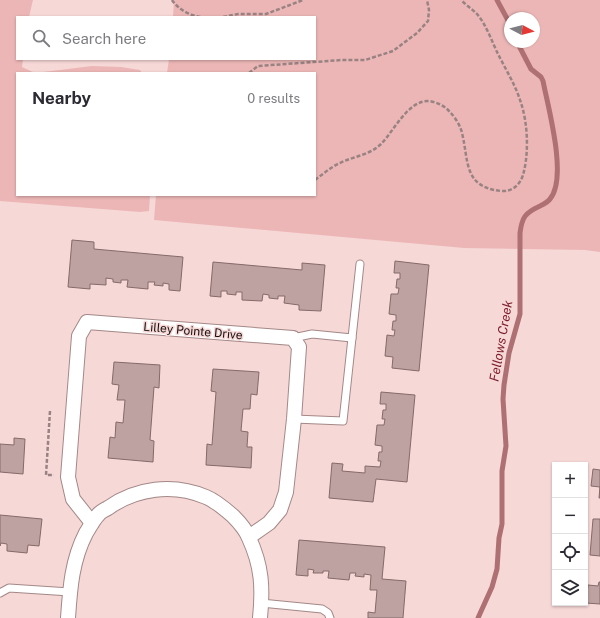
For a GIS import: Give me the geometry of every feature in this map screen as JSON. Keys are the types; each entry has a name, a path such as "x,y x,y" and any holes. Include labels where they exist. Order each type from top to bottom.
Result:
{"street":[{"name":"Lilley Pointe Drive","path":"92,523 73,499 68,477 79,336 87,322 293,338"},
{"path":"249,536 269,523 280,510 286,492 294,419 299,347 293,338"},
{"path":"68,618 74,562 80,545 92,523 98,515 122,499 137,493 156,489 175,490 206,497 223,507 237,520 249,536 258,564 262,584 260,618"}],"lane":[{"path":"294,419 343,421 360,264"},
{"path":"293,338 312,334 352,338"},
{"path":"0,593 9,588 70,592"},
{"path":"261,603 322,610 328,613 330,618"}],"path":[{"path":"172,0 179,8 194,16"},
{"path":"228,16 238,14 266,14 303,0"},
{"path":"250,72 258,66 342,60 365,60 393,51 417,33 428,21 429,10 427,0"},
{"path":"316,179 340,163 367,153 380,145 406,112 416,103 428,101 443,105 454,116 462,131 465,157 471,176 483,187 502,191 512,190 521,181 527,163 527,135 522,104 477,14 461,0"},
{"path":"50,412 46,475 56,475"}],"shaded area":[{"path":"0,0 33,0 29,16 16,16 16,60 23,60 22,67 33,72 16,72 16,196 150,196 149,211 140,212 0,201"},
{"path":"174,0 600,0 600,252 585,250 464,248 154,220 156,196 316,196 316,72 167,72 169,60 316,60 316,16 173,16"},
{"path":"92,66 121,67 140,70 141,72 43,72"}],"building":[{"path":"72,240 94,242 94,249 183,257 180,291 169,290 169,284 163,283 163,286 154,285 155,282 148,282 148,289 127,287 128,280 121,280 121,283 113,282 113,279 106,278 106,285 90,284 90,289 68,287"},
{"path":"395,261 429,265 419,371 392,368 393,357 385,356 387,335 394,336 395,330 392,330 393,321 396,321 396,315 389,314 391,294 398,294 399,288 396,288 397,279 400,279 400,273 394,273"},
{"path":"213,262 302,270 302,263 325,265 321,311 299,310 299,305 284,303 285,296 278,296 278,299 269,298 269,295 263,294 262,301 242,300 242,292 236,292 236,295 227,294 227,291 221,291 221,297 210,296"},
{"path":"114,362 160,365 159,388 154,387 150,440 154,441 153,462 108,458 110,437 115,438 116,422 123,423 125,400 117,400 119,385 112,384"},
{"path":"213,369 259,372 257,395 251,394 250,409 243,409 241,431 248,432 247,447 252,447 251,468 206,465 207,444 212,445 216,392 211,391"},
{"path":"381,392 415,395 407,482 376,479 373,502 329,498 332,463 343,464 342,471 365,473 365,466 380,467 381,461 378,461 379,452 382,452 382,446 375,445 377,425 384,425 385,419 382,419 383,410 386,410 386,404 380,404"},
{"path":"14,438 25,439 23,474 0,472 0,444 14,445"},
{"path":"593,469 600,470 600,487 591,486"},
{"path":"0,515 42,519 39,546 28,545 27,553 7,551 7,544 1,543 0,546"},
{"path":"593,519 600,519 600,556 590,555"},
{"path":"299,540 385,547 382,579 406,581 403,618 368,618 368,612 375,613 377,590 370,590 371,575 364,574 364,577 355,576 356,573 350,573 349,580 328,578 329,571 323,571 323,573 313,573 314,570 308,569 308,576 296,575"},
{"path":"600,582 600,604 588,603 588,585 598,586"}],"waterway":[{"name":"Fellows Creek","path":"497,0 504,13"},
{"name":"Fellows Creek","path":"478,618 492,587 497,569 499,538 502,524 502,471 506,446 503,399 509,353 520,314 520,233 525,216 550,199 555,189 557,175 555,142 543,81 541,77 531,69 520,48"}]}
